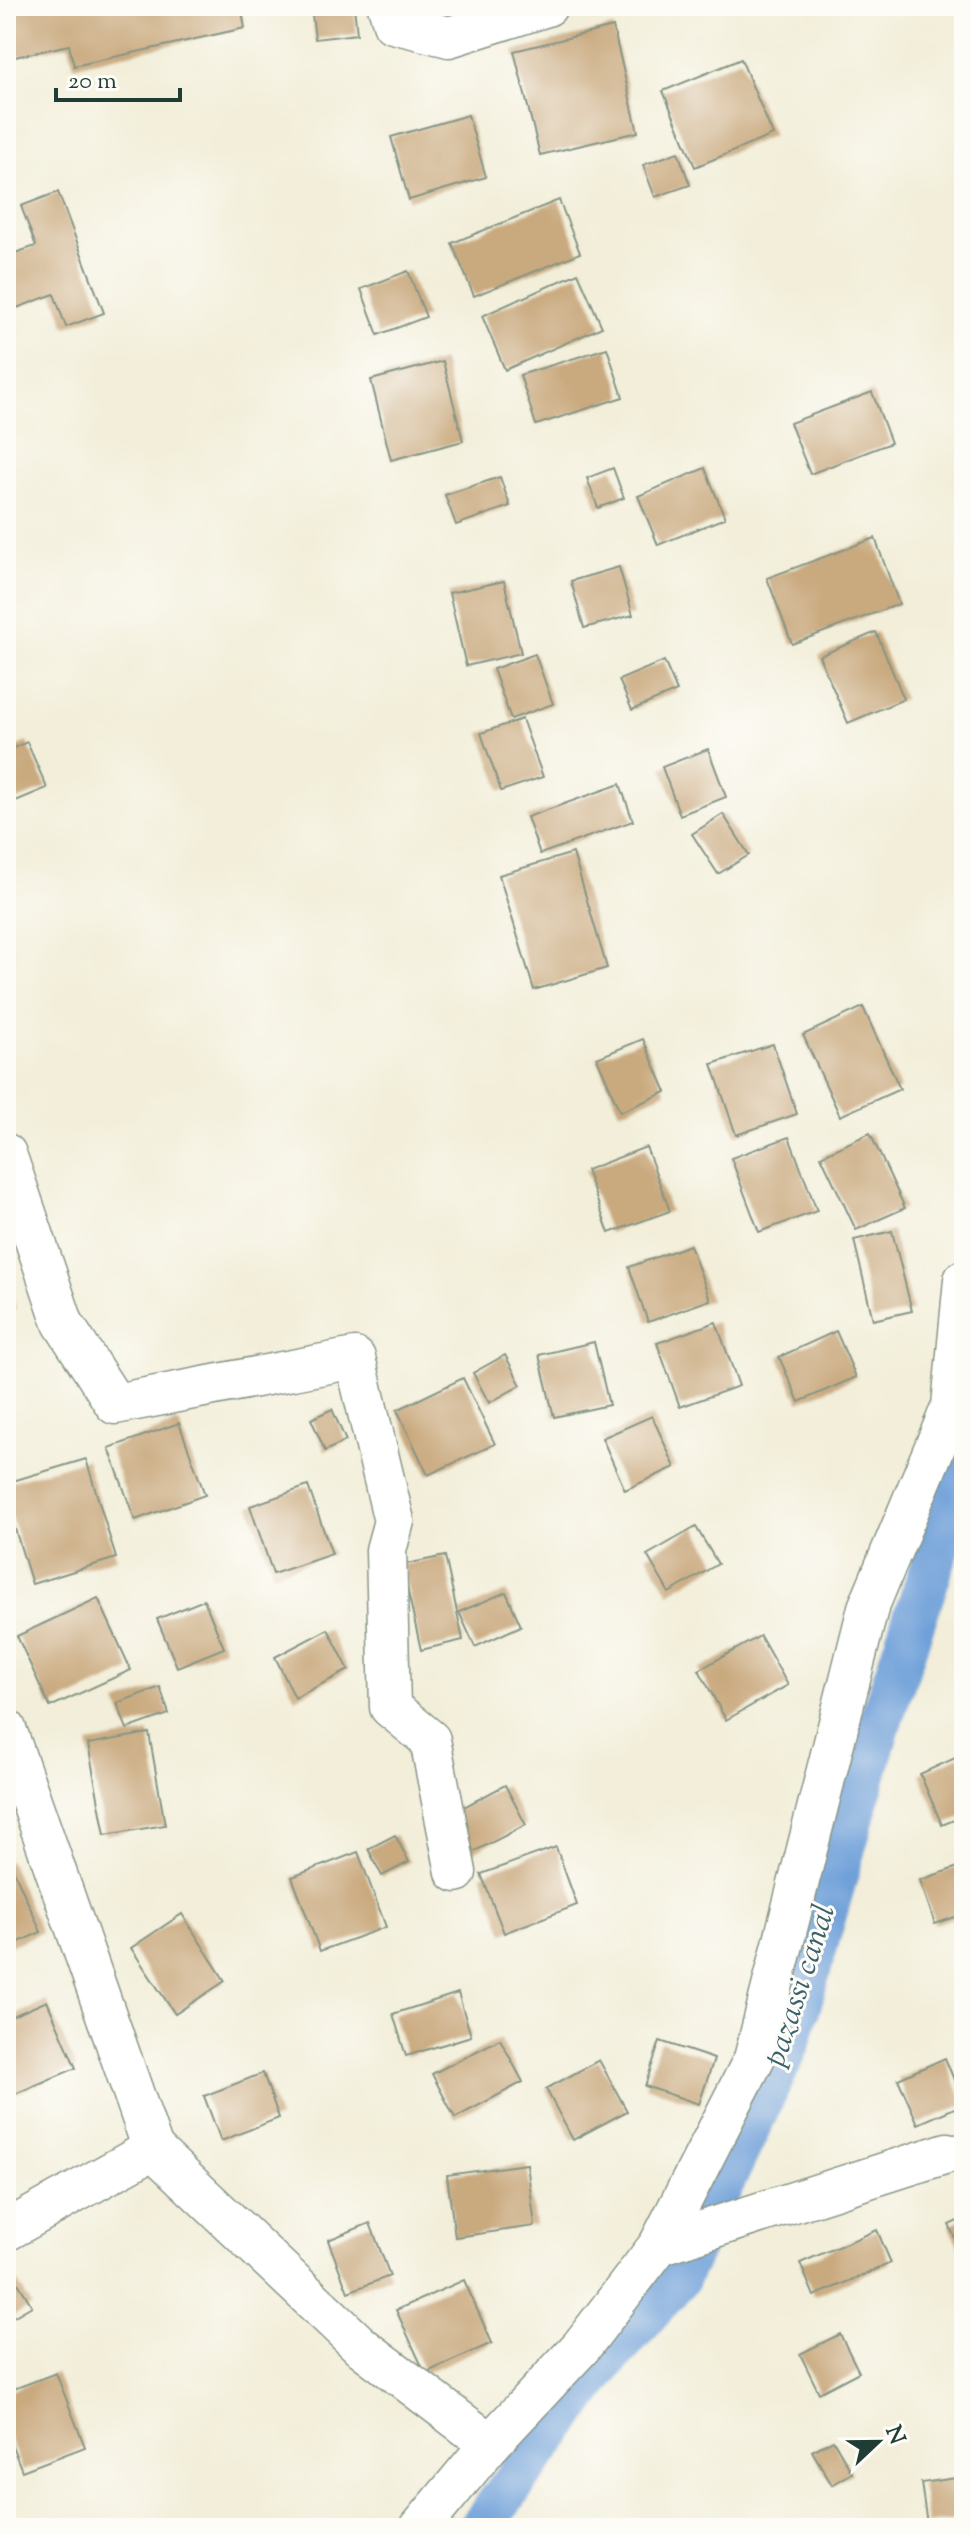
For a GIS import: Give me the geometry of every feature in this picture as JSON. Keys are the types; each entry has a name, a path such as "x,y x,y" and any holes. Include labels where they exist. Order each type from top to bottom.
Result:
{"street":[{"path":"388,6 393,23 449,37 547,6"},
{"path":"6,1154 63,1323 115,1404 355,1358 394,1521 386,1550 390,1707 430,1740 456,1872"},
{"path":"420,2528 490,2444 581,2347 659,2245 754,2059 868,1608 952,1406 964,1280"},
{"path":"6,1729 153,2149 362,2347 490,2444"},
{"path":"6,2231 153,2149"},
{"path":"659,2245 947,2153"}],"building":[{"path":"6,6 241,6 245,28 74,66 69,45 6,59"},
{"path":"311,6 354,6 357,34 315,39"},
{"path":"613,27 638,132 540,155 514,51"},
{"path":"741,59 773,135 695,167 663,91"},
{"path":"468,115 486,177 409,200 391,137"},
{"path":"678,152 690,185 655,197 643,165"},
{"path":"58,192 104,313 66,327 54,294 14,309 6,287 6,256 36,246 21,206"},
{"path":"559,200 580,253 474,296 452,243"},
{"path":"408,271 426,317 378,335 361,289"},
{"path":"578,273 602,327 505,370 482,316"},
{"path":"607,348 623,397 536,425 520,375"},
{"path":"443,361 463,441 391,460 371,380"},
{"path":"872,392 891,443 810,474 790,423"},
{"path":"613,468 624,498 598,508 587,478"},
{"path":"705,468 725,518 658,545 638,496"},
{"path":"500,477 510,506 456,525 445,495"},
{"path":"875,538 899,604 792,644 767,578"},
{"path":"619,567 633,615 584,628 571,581"},
{"path":"504,581 521,653 466,666 449,593"},
{"path":"876,632 904,699 848,723 819,656"},
{"path":"535,654 553,704 511,719 493,669"},
{"path":"664,661 677,691 632,710 619,680"},
{"path":"522,719 543,777 501,791 481,733"},
{"path":"27,742 47,788 6,805 6,751"},
{"path":"708,749 726,797 680,815 662,767"},
{"path":"620,784 633,821 540,854 527,817"},
{"path":"723,814 749,855 718,874 692,834"},
{"path":"573,853 607,968 534,990 499,875"},
{"path":"863,1007 900,1089 840,1116 803,1035"},
{"path":"643,1039 666,1092 620,1112 597,1058"},
{"path":"773,1044 797,1114 736,1135 712,1064"},
{"path":"870,1133 905,1208 856,1230 821,1156"},
{"path":"789,1137 817,1211 759,1232 731,1158"},
{"path":"646,1147 670,1211 609,1233 586,1170"},
{"path":"892,1231 912,1311 873,1320 854,1240"},
{"path":"690,1245 710,1300 648,1322 629,1267"},
{"path":"6,1284 16,1309 6,1314"},
{"path":"716,1322 739,1386 680,1407 657,1343"},
{"path":"836,1331 856,1377 799,1402 779,1357"},
{"path":"594,1342 609,1405 554,1417 539,1355"},
{"path":"505,1355 521,1385 489,1403 473,1373"},
{"path":"463,1378 495,1444 428,1475 397,1410"},
{"path":"332,1409 346,1441 325,1451 311,1419"},
{"path":"652,1416 675,1467 625,1490 602,1438"},
{"path":"179,1423 205,1495 135,1520 109,1448"},
{"path":"86,1459 116,1558 32,1584 6,1500 6,1483"},
{"path":"308,1486 332,1554 273,1574 250,1506"},
{"path":"696,1527 718,1564 669,1593 647,1555"},
{"path":"445,1556 463,1640 421,1650 402,1565"},
{"path":"506,1592 521,1626 475,1647 459,1612"},
{"path":"98,1598 131,1670 50,1707 17,1636"},
{"path":"204,1600 224,1648 177,1667 157,1619"},
{"path":"328,1629 349,1670 295,1698 275,1657"},
{"path":"760,1636 788,1685 726,1720 699,1670"},
{"path":"160,1687 169,1714 127,1729 117,1703"},
{"path":"149,1733 165,1825 105,1835 88,1744"},
{"path":"964,1754 964,1816 942,1825 920,1774"},
{"path":"505,1785 526,1825 469,1854 449,1815"},
{"path":"395,1835 409,1862 382,1876 368,1849"},
{"path":"556,1847 577,1905 504,1933 481,1874"},
{"path":"358,1852 386,1927 320,1951 292,1877"},
{"path":"9,1860 41,1932 6,1948 6,1861"},
{"path":"964,1865 964,1914 935,1924 920,1880"},
{"path":"182,1914 225,1981 175,2014 131,1948"},
{"path":"458,1993 471,2036 406,2056 393,2014"},
{"path":"47,2001 76,2068 8,2097 6,2019"},
{"path":"500,2039 523,2082 455,2118 432,2074"},
{"path":"660,2041 714,2059 699,2104 645,2086"},
{"path":"945,2058 964,2104 918,2124 898,2079"},
{"path":"599,2060 627,2111 573,2140 546,2089"},
{"path":"263,2073 279,2118 221,2141 204,2096"},
{"path":"527,2164 535,2226 455,2237 447,2175"},
{"path":"964,2218 964,2258 949,2225"},
{"path":"370,2223 390,2276 348,2292 328,2240"},
{"path":"877,2230 891,2263 814,2296 800,2263"},
{"path":"6,2263 32,2306 6,2321"},
{"path":"464,2280 492,2343 425,2373 396,2310"},
{"path":"840,2334 859,2372 819,2393 800,2354"},
{"path":"56,2373 85,2447 22,2471 6,2430 6,2392"},
{"path":"833,2440 852,2473 832,2485 812,2451"},
{"path":"964,2477 964,2519 927,2524 921,2483"}],"waterway":[{"name":"pazassi canal","path":"480,2528 604,2362 677,2279 788,2044 878,1728 964,1470"}]}
